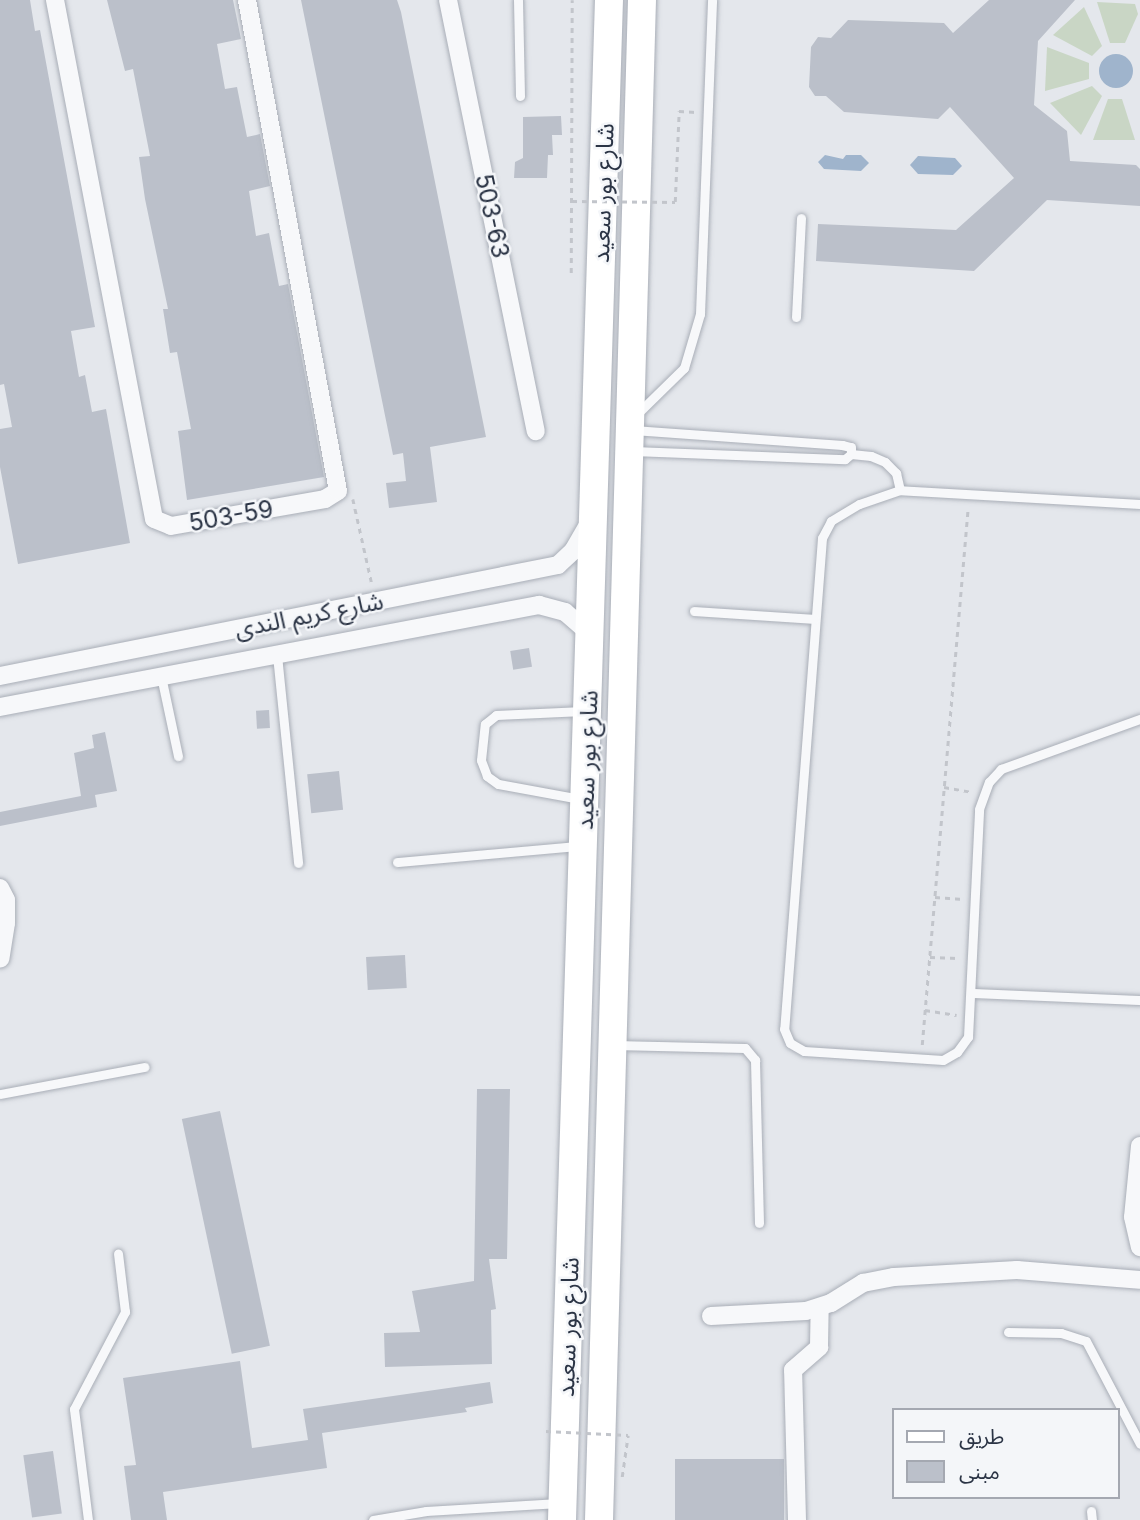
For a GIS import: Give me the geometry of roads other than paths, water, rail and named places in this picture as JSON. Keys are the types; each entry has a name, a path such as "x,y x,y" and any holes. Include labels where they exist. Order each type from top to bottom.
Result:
{"main road":[{"name":"شارع بور سعيد","path":"562,1511 609,0"},
{"name":"شارع بور سعيد","path":"598,1520 642,0"}],"street":[{"name":"503-59","path":"55,0 154,519 171,526 325,499 338,491 247,0"},
{"name":"503-63","path":"448,0 536,431"},
{"name":"شارع كريم الندى","path":"0,676 558,565 573,551 593,516"},
{"name":"شارع كريم الندى","path":"0,707 539,605 565,612 591,635"},
{"path":"49,668 54,695"},
{"path":"0,888 6,900 6,923 0,959"},
{"path":"1140,1146 1133,1217 1140,1247"},
{"path":"711,1316 820,1308 863,1283 894,1277 1017,1270 1140,1280"},
{"path":"797,1520 793,1370 819,1348 820,1308"}],"lane":[{"path":"518,0 520,96"},
{"path":"631,434 684,368 700,314 712,0"},
{"path":"796,317 801,218"},
{"path":"631,434 679,433 842,445 851,447 851,454"},
{"path":"677,451 679,433"},
{"path":"631,434 677,451 845,459 851,454"},
{"path":"851,454 885,461 896,473 900,490"},
{"path":"1140,504 900,490 859,503 831,521 821,538 784,1029 790,1042 804,1051 921,1059 943,1060 957,1052 968,1037 979,809 984,794 1001,769 1140,719"},
{"path":"694,611 815,619"},
{"path":"277,655 298,863"},
{"path":"161,676 178,756"},
{"path":"585,800 498,784 487,776 481,760 485,724 496,715 588,710"},
{"path":"397,862 584,845"},
{"path":"972,993 1140,1000"},
{"path":"613,1045 746,1048 755,1060 758,1223"},
{"path":"0,1094 144,1067"},
{"path":"88,1520 74,1409 125,1312 118,1253"},
{"path":"1008,1332 1061,1333 1086,1341 1140,1444"},
{"path":"373,1520 426,1511 562,1511"}],"water":[{"path":"1116,54 1128,59 1133,71 1128,83 1116,88 1104,83 1099,71 1104,59"},
{"path":"825,155 843,159 846,155 861,155 869,163 861,171 824,169 818,162"},
{"path":"918,156 955,158 962,166 953,175 918,174 910,165"}]}
